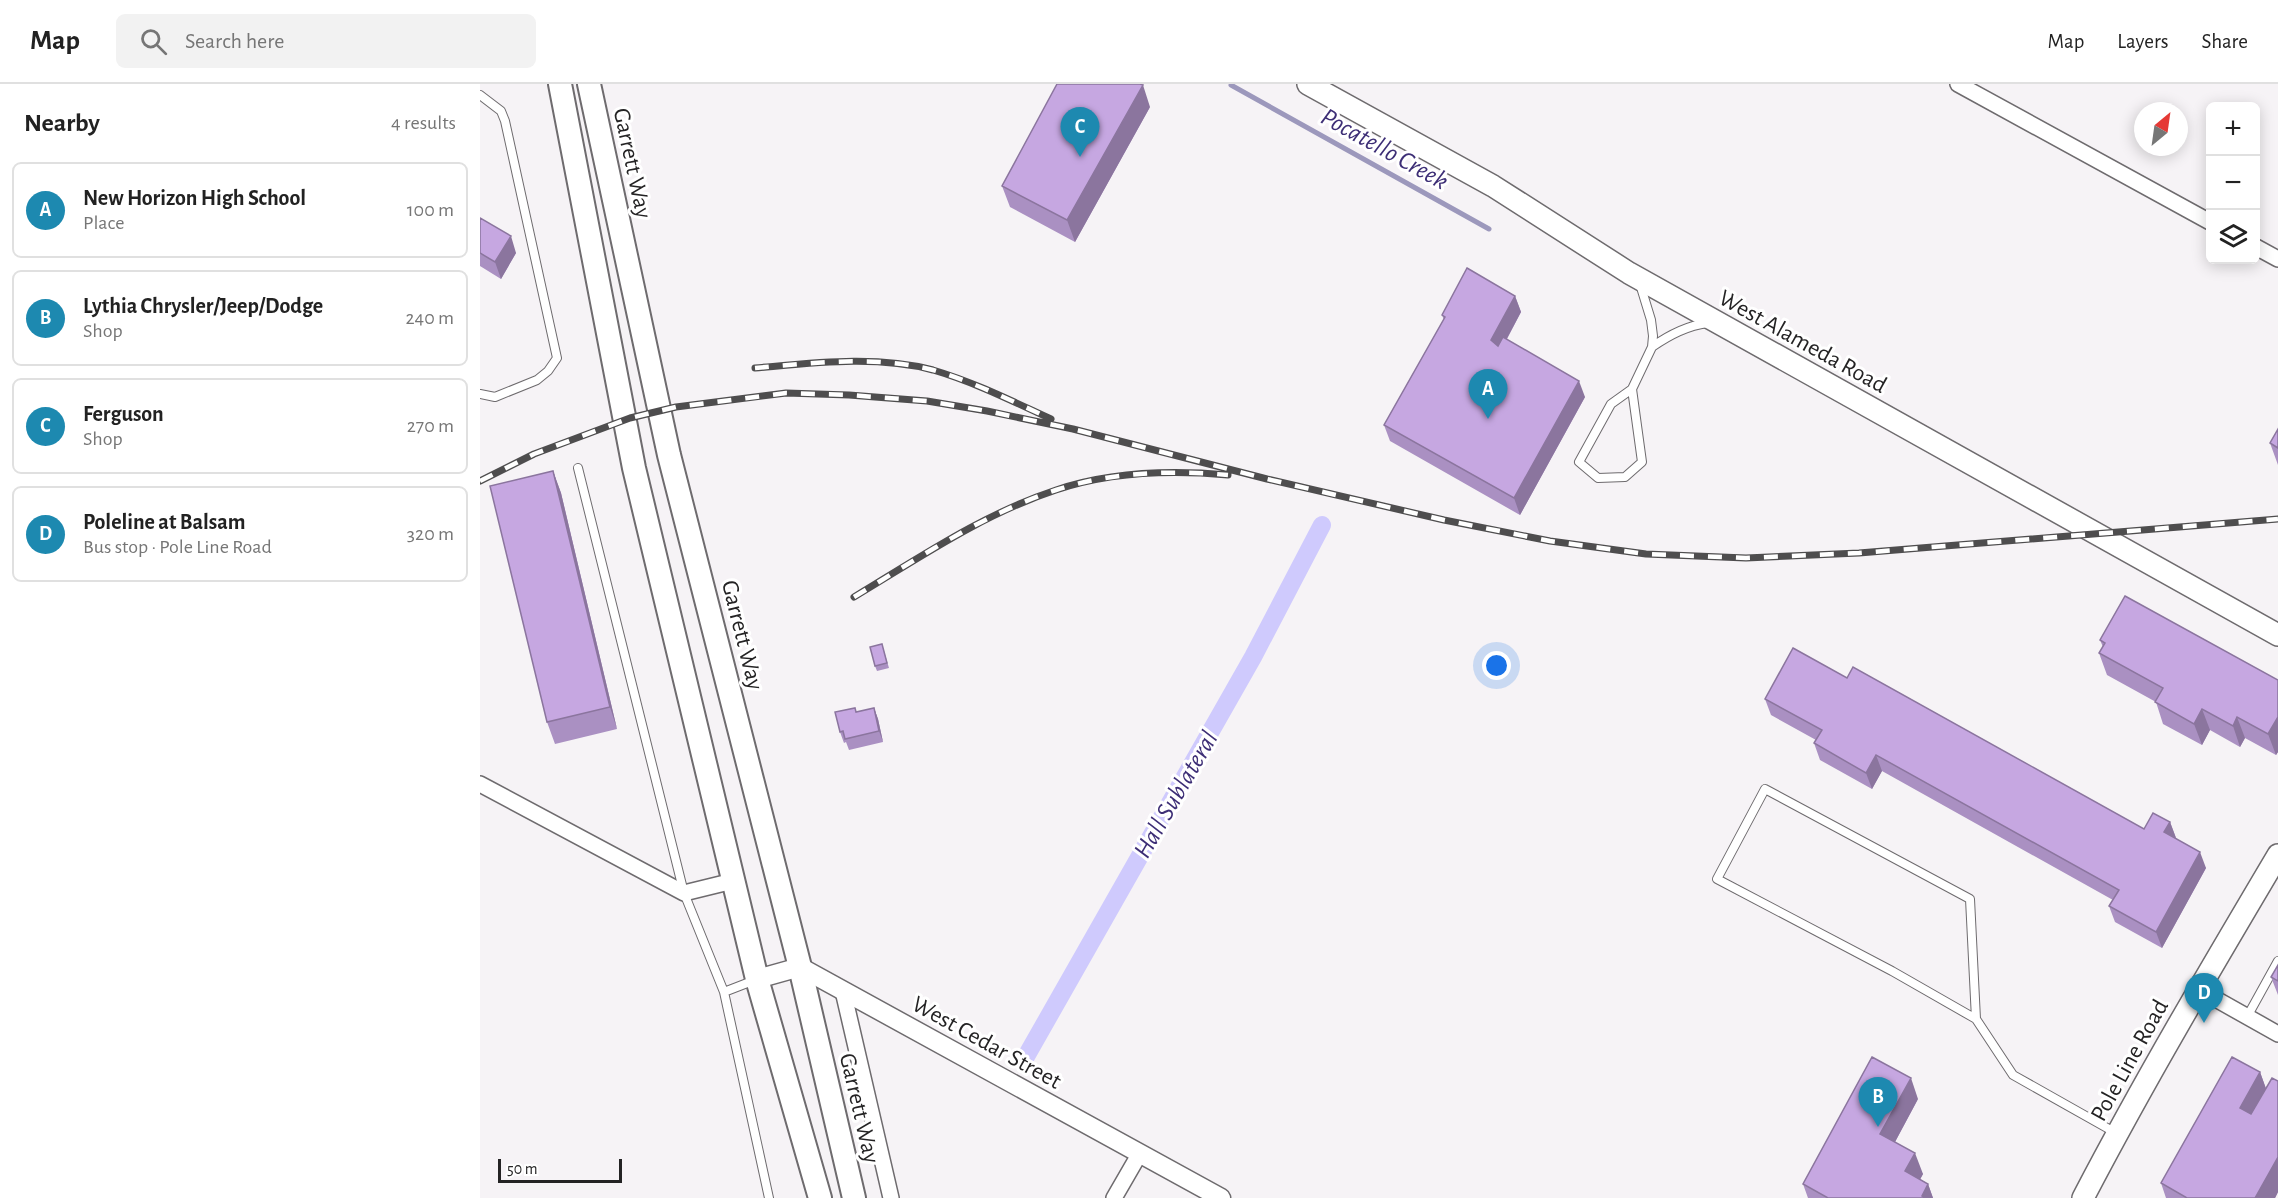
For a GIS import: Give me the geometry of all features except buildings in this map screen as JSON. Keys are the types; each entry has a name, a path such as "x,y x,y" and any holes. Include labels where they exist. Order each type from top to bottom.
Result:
{"main road":[{"name":"Garrett Way","path":"589,84 669,455 800,967 854,1198"},
{"name":"West Alameda Road","path":"1308,84 1493,186 1637,277 2278,635"},
{"path":"559,86 634,468 757,979 820,1198"},
{"name":"Pole Line Road","path":"2083,1198 2198,989 2278,857"}],"street":[{"path":"1958,84 2206,219"},
{"path":"2260,249 2278,259"},
{"path":"480,784 684,893 733,881"},
{"path":"757,979 800,967"},
{"name":"West Cedar Street","path":"800,967 1221,1198"},
{"path":"2198,989 2278,1034"},
{"path":"843,991 891,1198"},
{"path":"1114,1198 1140,1153"}],"lane":[{"path":"480,95 501,111 505,121 557,358 548,371 537,380 495,397 480,394"},
{"path":"1632,389 1642,462 1625,477 1598,478 1579,462 1611,404 1632,389 1652,348 1651,320 1637,277"},
{"path":"1652,348 1664,339 1693,325 1719,323"},
{"path":"578,468 684,893 724,992 769,1198"},
{"path":"1976,1019 1970,899 1765,789 1717,879 1892,971 1976,1019 2013,1075 2117,1133"},
{"path":"2247,1017 2278,961"},
{"path":"724,992 757,979"}],"waterway":[{"name":"Pocatello Creek","path":"1231,85 1489,229"},
{"name":"Hall Sublateral","path":"1024,1060 1253,657 1322,525"}],"railway":[{"path":"755,368 867,361 911,365 963,380 1051,419"},
{"path":"480,481 534,454 630,418 676,407 786,393 927,401 987,411 1073,429 1267,479 1444,520 1550,541 1646,554 1746,558 1859,553 2278,519"},
{"path":"854,597 977,524 1056,490 1097,479 1141,474 1228,475"}],"place":[{"name":"Ferguson","path":"1080,157"},
{"name":"New Horizon High School","path":"1488,419"},
{"name":"Poleline at Balsam","path":"2204,1023"},
{"name":"Lythia Chrysler/Jeep/Dodge","path":"1878,1127"}]}
